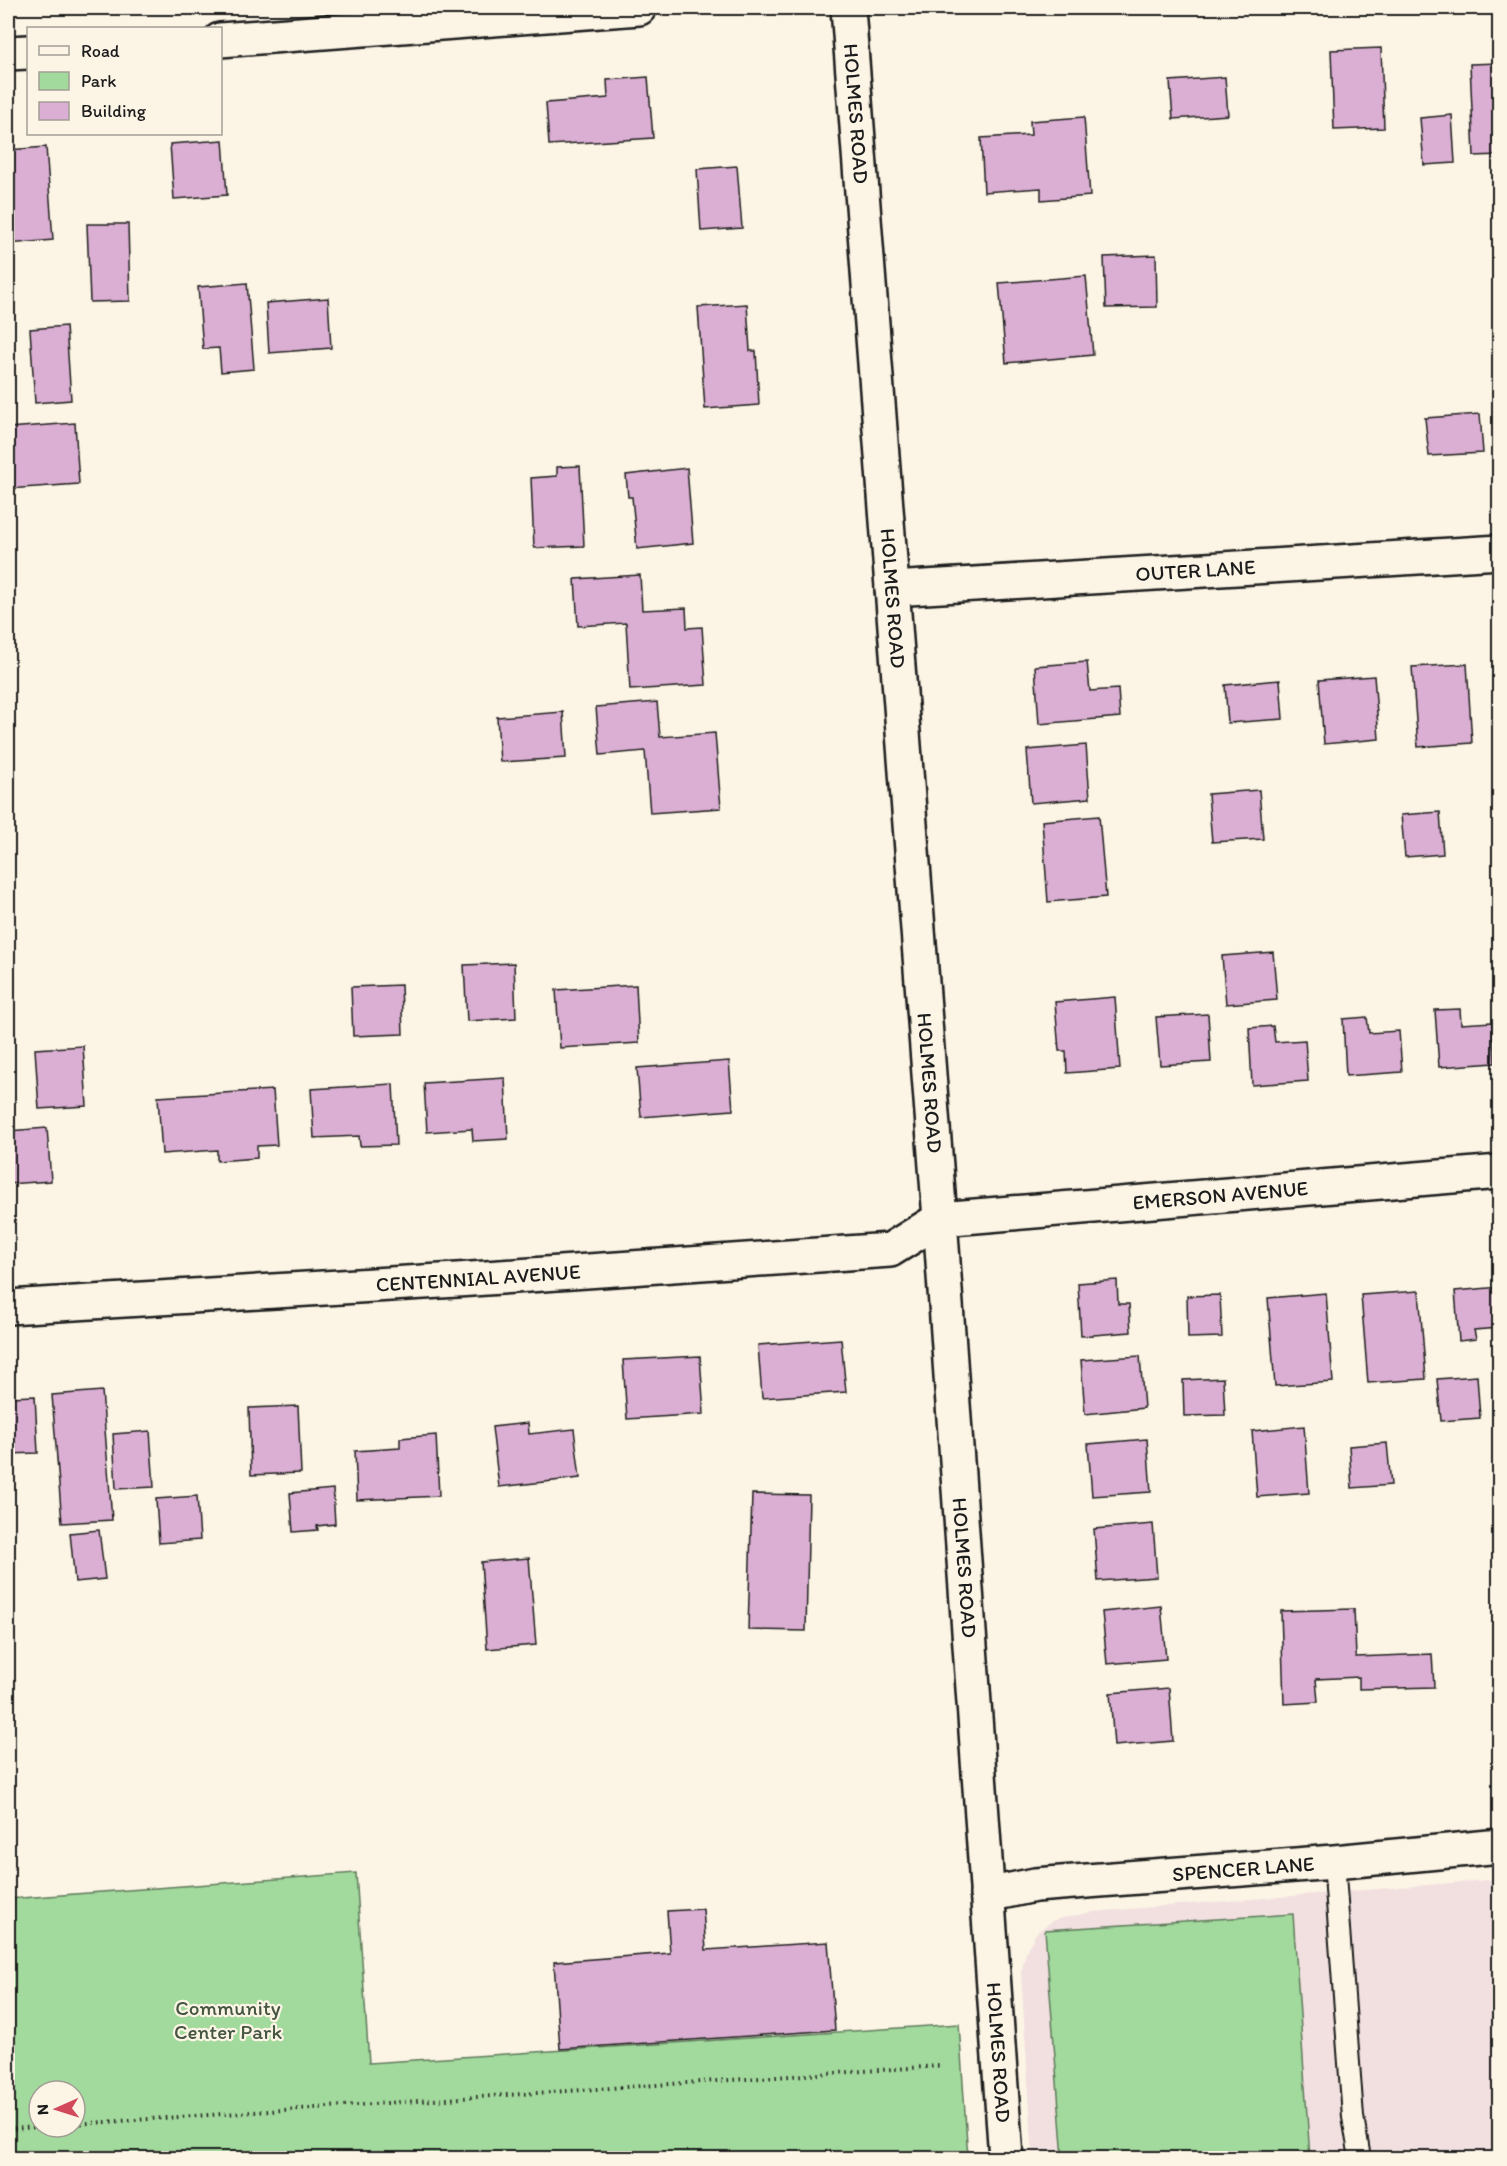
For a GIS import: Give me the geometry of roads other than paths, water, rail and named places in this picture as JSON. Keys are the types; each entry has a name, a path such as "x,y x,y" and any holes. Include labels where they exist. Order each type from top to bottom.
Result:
{"street":[{"path":"222,40 639,8"},
{"name":"HOLMES ROAD","path":"848,8 940,1219 1006,2158"},
{"path":"8,53 27,51"},
{"name":"OUTER LANE","path":"892,589 1500,552"},
{"name":"EMERSON AVENUE","path":"940,1219 1500,1172"},
{"name":"CENTENNIAL AVENUE","path":"8,1307 457,1280 890,1250 940,1219"},
{"name":"SPENCER LANE","path":"987,1895 1035,1885 1334,1862 1500,1846"}],"lane":[{"path":"1334,1862 1353,2117 1360,2158"}],"park label":[{"name":"Community Center Park","path":"228,2020"}]}
